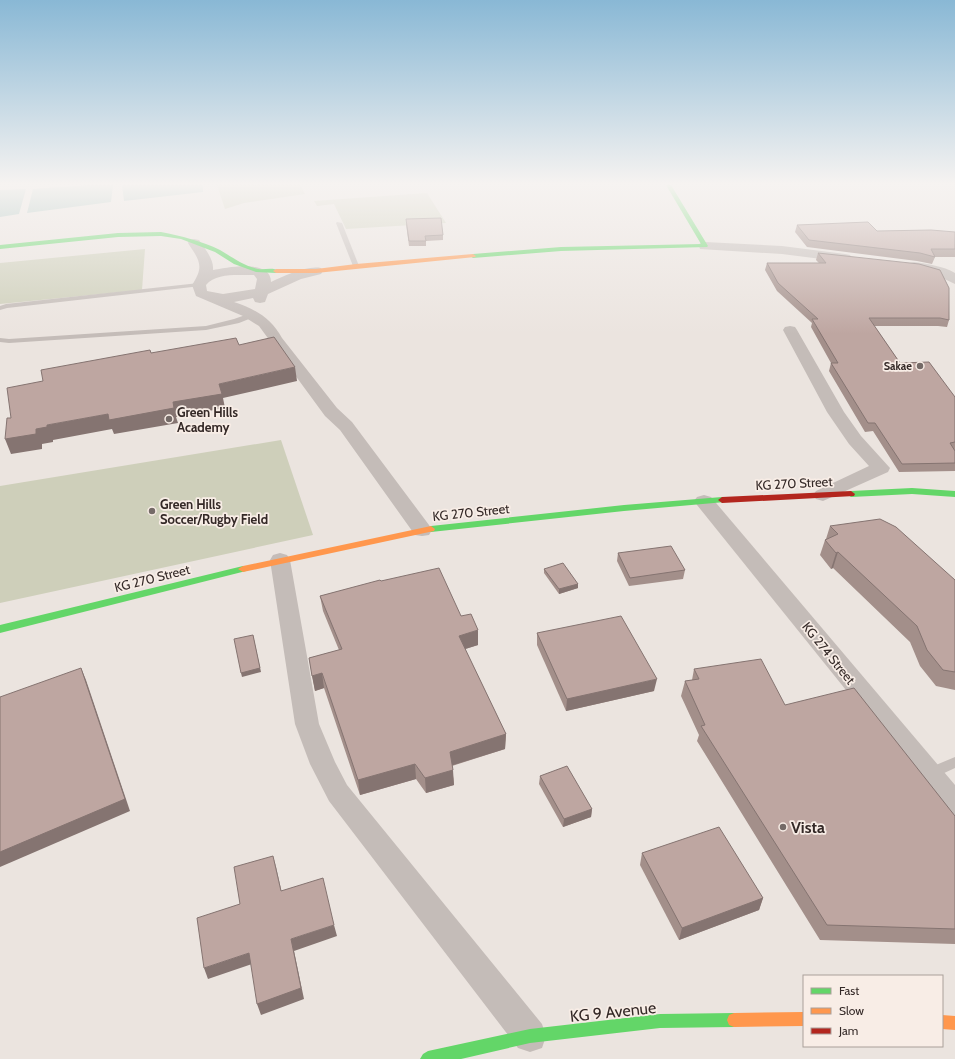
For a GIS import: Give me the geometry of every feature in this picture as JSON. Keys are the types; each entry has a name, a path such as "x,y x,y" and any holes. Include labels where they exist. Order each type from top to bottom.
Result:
{"street":[{"path":"0,247 135,234"},
{"path":"146,234 171,236 194,243 217,251 236,263 258,271 264,279 264,284 260,292 256,317"},
{"path":"698,234 705,246"},
{"path":"194,243 208,264 201,293 256,317 272,330 275,339 331,412 346,426 422,530"},
{"path":"211,298 236,297 260,292 296,276 316,271 356,266 561,249 705,246 782,250 862,260"},
{"path":"901,264 937,270 949,275 955,280"},
{"path":"203,281 221,271 316,271"},
{"path":"790,330 836,412 855,440 881,468 823,495"},
{"name":"KG 270 Street","path":"0,629 280,560 422,530 624,508 704,501 912,491 955,494"},
{"name":"KG 274 Street","path":"704,501 955,805"},
{"path":"280,560 307,724 323,764 338,793 530,1036"},
{"name":"KG 9 Avenue","path":"428,1059 530,1036 660,1021 803,1018"},
{"path":"943,1022 955,1023"}],"lane":[{"path":"343,234 356,266"},
{"path":"0,308 203,281"},
{"path":"0,340 9,342 206,328 256,317"},
{"path":"929,774 955,762"}],"green space":[{"path":"145,249 142,290 0,304 0,263"},
{"name":"Green Hills Soccer/Rugby Field","path":"281,440 313,535 0,603 0,486"}],"building":[{"path":"408,234 443,234 425,236 426,241 409,241"},
{"path":"805,234 955,234 955,249 931,249 935,257 920,253 809,240"},
{"path":"818,253 919,264 940,270 949,288 949,320 940,318 869,318 900,363 929,362 955,397 955,442 950,443 955,451 955,463 902,464 875,423 868,423 831,363 838,363 812,319 818,319 778,283 767,263 826,263"},
{"path":"274,337 295,367 219,384 222,394 173,402 174,408 109,420 108,414 47,425 47,427 36,429 36,434 5,439 7,418 11,418 7,388 43,381 41,370 150,350 151,353 236,338 239,345"},
{"path":"880,519 896,527 955,580 955,672 943,670 927,650 917,626 838,552 836,553 825,540 838,534 830,526"},
{"path":"671,546 685,570 630,578 618,553"},
{"path":"563,563 578,584 559,589 544,569"},
{"path":"439,568 461,616 471,614 478,630 459,636 506,734 450,752 453,770 425,778 415,764 358,780 322,673 312,676 309,658 342,649 320,596 380,580"},
{"path":"621,616 657,679 567,699 537,633"},
{"path":"253,635 260,668 241,673 234,639"},
{"path":"761,659 785,705 854,688 955,816 955,929 827,925 701,726 705,725 685,681 699,679 694,669"},
{"path":"81,668 125,799 0,852 0,697"},
{"path":"567,766 592,809 564,819 540,776"},
{"path":"719,827 763,898 682,928 642,853"},
{"path":"273,856 281,891 323,878 334,925 291,939 301,988 257,1004 249,953 204,968 197,918 240,904 234,867"}],"traffic: fast":[{"path":"0,247 118,235 143,234"},
{"path":"163,234 182,238 217,251 236,263 258,271 276,271"},
{"path":"473,256 561,249 705,246 698,234"},
{"path":"851,494 912,491 955,494"},
{"path":"431,529 624,508 722,500"},
{"path":"0,629 243,569"},
{"path":"428,1059 530,1036 660,1021 734,1020"}],"traffic: slow":[{"path":"276,271 316,271 473,256"},
{"path":"243,569 431,529"},
{"path":"734,1020 803,1019"},
{"path":"943,1022 955,1023"}],"traffic: jam":[{"path":"722,500 851,494"}],"place":[{"name":"Sakae","path":"920,366"},
{"name":"Green Hills Academy","path":"169,419"},
{"name":"Green Hills Soccer/Rugby Field","path":"152,511"},
{"name":"Vista","path":"783,827"}]}
